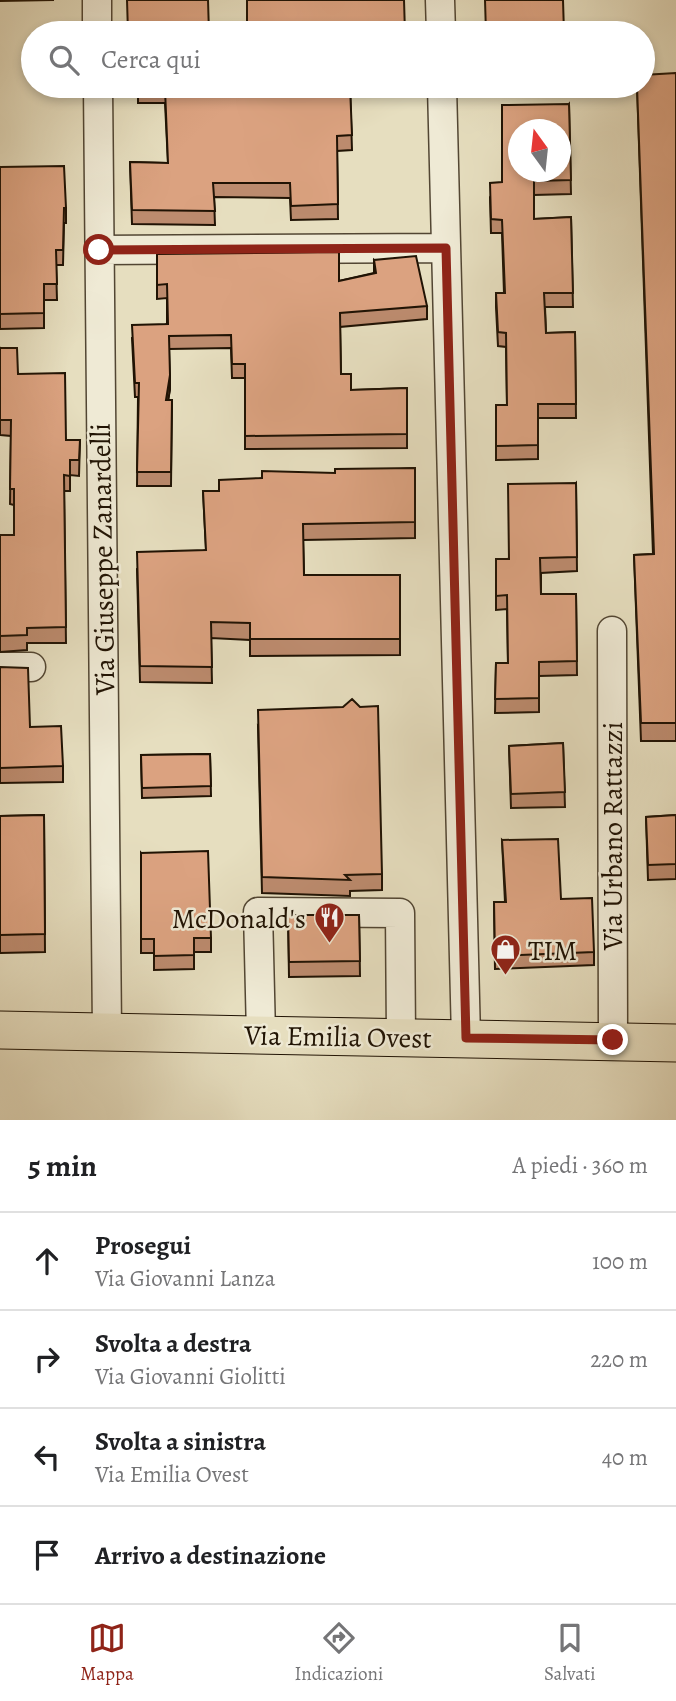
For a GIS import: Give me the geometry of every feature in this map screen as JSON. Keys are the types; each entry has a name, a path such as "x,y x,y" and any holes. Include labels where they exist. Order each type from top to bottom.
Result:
{"main road":[{"name":"Via Emilia Ovest","path":"0,1030 676,1043"}],"street":[{"path":"97,0 97,21"},
{"path":"440,0 441,21"},
{"name":"Via Giuseppe Zanardelli","path":"98,98 107,1032"},
{"path":"442,98 466,1038"},
{"path":"99,250 446,248"},
{"name":"Via Urbano Rattazzi","path":"612,631 613,1040"},
{"path":"0,667 31,667"},
{"path":"261,1034 258,912 400,913 401,1036"}],"building":[{"path":"127,0 208,0 209,21 128,21"},
{"path":"247,0 404,0 405,21 247,21"},
{"path":"485,0 563,0 564,21 486,21"},
{"path":"676,73 676,723 641,723 634,555 654,554 637,98 655,98 655,74"},
{"path":"165,98 350,98 352,135 337,136 338,204 291,206 290,183 213,183 215,211 132,210 130,162 168,163"},
{"path":"569,104 569,119 508,119 508,182 534,182 534,219 571,217 573,293 544,293 546,333 575,332 576,404 538,404 538,445 496,446 496,405 507,405 506,333 498,332 496,293 505,293 502,220 491,219 490,183 502,182 502,105"},
{"path":"64,166 66,208 63,250 56,250 57,284 44,284 44,313 0,314 0,167"},
{"path":"339,252 339,281 376,273 374,260 416,256 427,306 340,313 341,374 351,374 351,390 407,388 407,434 245,436 245,364 232,364 231,335 169,336 170,375 166,400 172,400 171,472 137,472 139,383 135,383 132,325 168,324 167,284 157,285 157,254"},
{"path":"0,348 17,348 18,374 65,373 66,440 80,440 79,460 70,460 70,476 64,475 66,627 27,628 27,635 0,636 0,535 14,535 14,489 10,489 11,420 0,420"},
{"path":"415,468 415,522 303,524 304,575 400,575 400,639 250,639 250,623 211,622 212,667 140,666 137,552 206,550 203,491 219,491 219,480 262,478 262,471 335,473 335,469"},
{"path":"576,483 577,557 540,558 541,594 576,594 577,661 539,662 539,698 495,699 496,663 508,663 507,595 496,596 496,559 509,559 508,484"},
{"path":"0,667 28,668 30,727 61,726 63,766 0,768"},
{"path":"352,699 360,707 378,706 382,874 345,875 350,880 262,877 258,710 343,707"},
{"path":"563,743 565,792 511,794 509,746"},
{"path":"210,754 211,786 142,788 141,755"},
{"path":"44,815 45,934 0,935 0,816"},
{"path":"676,815 676,864 648,865 646,817"},
{"path":"558,839 561,899 592,898 594,952 495,956 494,902 506,902 502,840"},
{"path":"208,851 211,938 194,938 194,955 154,956 154,939 141,939 141,853"},
{"path":"288,915 359,915 360,961 289,962"}],"place":[{"name":"McDonald's","path":"329,945"},
{"name":"TIM","path":"505,977"}],"route":[{"path":"99,250 446,248 466,1038 613,1040"}]}
